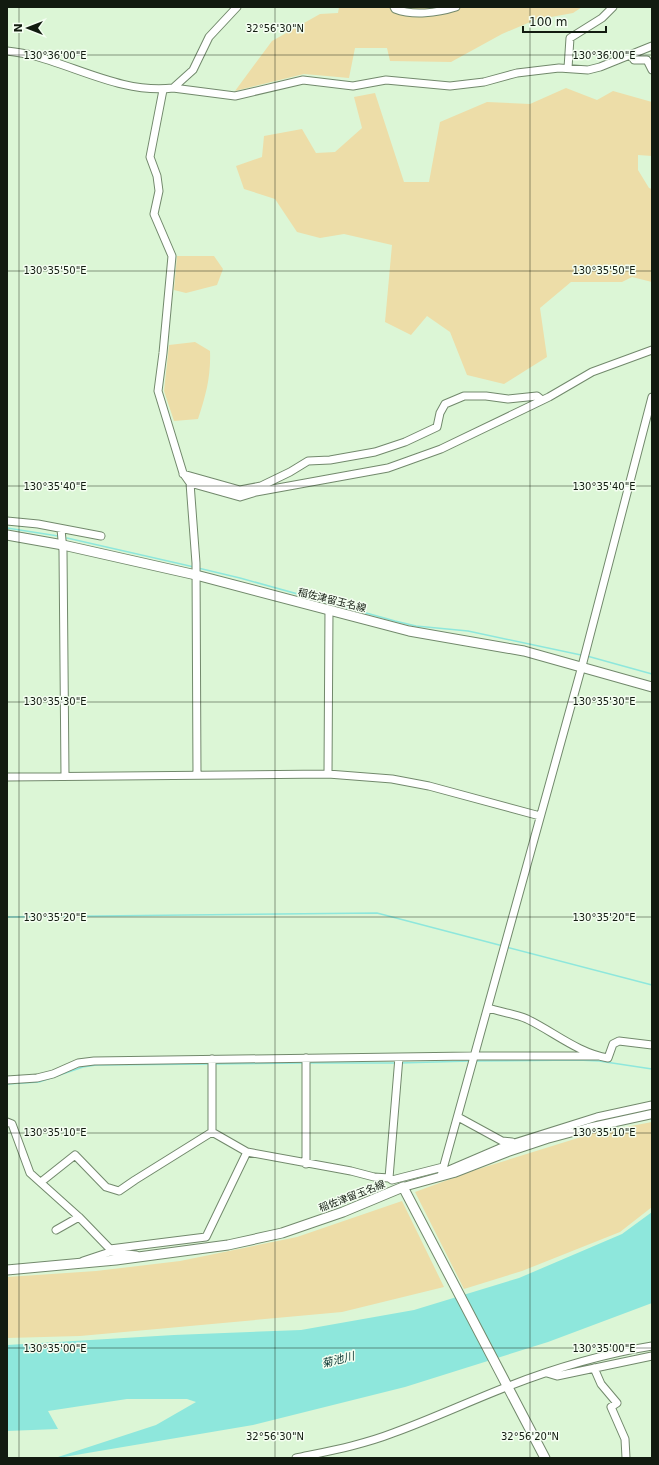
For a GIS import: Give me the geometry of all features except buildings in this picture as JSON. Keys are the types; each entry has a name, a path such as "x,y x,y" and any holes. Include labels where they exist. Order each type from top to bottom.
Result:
{"main road":[{"name":"稲佐津留玉名線","path":"7,535 196,570 329,610 409,631 584,660 652,686"},
{"name":"稲佐津留玉名線","path":"7,1270 146,1256 228,1245 282,1233 343,1212 403,1187"},
{"path":"403,1187 545,1458"}],"street":[{"path":"173,88 193,70 209,37 237,7"},
{"path":"394,7 395,9 405,12 440,11 456,7"},
{"path":"568,68 570,38 602,18 613,7"},
{"path":"7,51 31,55 124,85 163,90 173,88 235,96 303,80 353,86 386,80 450,86 484,82 518,73 559,68 588,70 600,67 652,46"},
{"path":"631,55 634,60 647,60 652,70"},
{"path":"163,90 150,157 157,176 159,191 154,214 172,256 158,391 183,474 190,483 196,570 197,775"},
{"path":"190,483 240,497 256,492 388,468 441,449 542,400 592,372 652,350"},
{"path":"183,474 240,490 261,486 290,472 308,461 330,460 375,452 405,442 437,427 440,413 444,404 464,396 486,396 508,399 537,396 542,400"},
{"path":"442,1172 473,1065 540,816 584,660 652,397"},
{"path":"7,521 101,536"},
{"path":"61,529 63,545 65,776"},
{"path":"328,774 329,610"},
{"path":"7,776 328,774 392,779 429,786 540,816"},
{"path":"488,1008 526,1019 584,1051 598,1056 608,1058 614,1044 619,1041 652,1045"},
{"path":"7,1080 37,1078 53,1074 78,1063 94,1061 306,1062 399,1061 475,1057 598,1056"},
{"path":"389,1178 399,1061"},
{"path":"212,1062 212,1132"},
{"path":"306,1062 306,1164"},
{"path":"403,1187 516,1142 597,1117 652,1105"},
{"path":"212,1132 246,1152 351,1171 374,1177 389,1178 392,1180 442,1172 454,1172 508,1152 555,1137 652,1114"},
{"path":"458,1117 502,1141 516,1142"},
{"path":"7,1122 12,1124 30,1173 79,1217 110,1250 146,1256"},
{"path":"41,1182 75,1155 106,1187 119,1191 212,1132"},
{"path":"72,1264 110,1250 206,1237 246,1152"},
{"path":"56,1230 79,1217"},
{"path":"296,1458 360,1444 392,1433 506,1384 617,1352 652,1346"},
{"path":"547,1373 557,1376 652,1356"},
{"path":"594,1368 601,1384 617,1403 611,1407 625,1439 626,1458"}],"shaded area":[{"path":"339,7 582,7 573,13 535,20 502,34 451,62 390,61 387,48 355,48 349,78 304,74 235,91 272,41 320,14 338,13"},
{"path":"566,88 597,100 613,91 652,102 652,156 638,155 638,170 649,188 652,189 652,282 632,277 622,282 571,282 540,308 547,357 504,384 467,375 450,332 427,316 411,335 385,322 392,245 344,234 320,238 297,232 275,199 244,189 236,166 262,157 264,136 302,129 316,153 335,152 362,128 354,97 375,93 404,182 429,182 440,122 487,102 530,104"},
{"path":"177,256 214,256 223,269 217,285 186,293 174,290"},
{"path":"195,342 210,351 209,377 203,402 198,419 174,421 164,391 169,345"},
{"path":"652,1122 652,1207 620,1232 522,1271 464,1289 415,1192 472,1171 594,1133"},
{"path":"402,1201 444,1287 342,1312 80,1336 7,1338 7,1277 96,1271 180,1261 297,1237"}],"water":[{"name":"菊池川","path":"652,1212 652,1303 548,1342 405,1387 253,1425 58,1458 55,1458 156,1425 196,1402 187,1399 127,1399 48,1411 58,1429 7,1431 7,1345 174,1335 301,1330 414,1310 519,1278 622,1234"}],"waterway":[{"path":"7,528 58,536"},
{"path":"67,538 194,567"},
{"path":"198,568 416,626 468,631 581,655"},
{"path":"587,656 652,674"},
{"path":"7,917 377,913 503,946"},
{"path":"506,947 652,985"},
{"path":"476,1061 578,1060 599,1061 652,1069"},
{"path":"400,1063 470,1061"},
{"path":"214,1064 304,1063"},
{"path":"308,1063 396,1063"},
{"path":"7,1084 39,1082 83,1067 96,1065 210,1064"}]}
